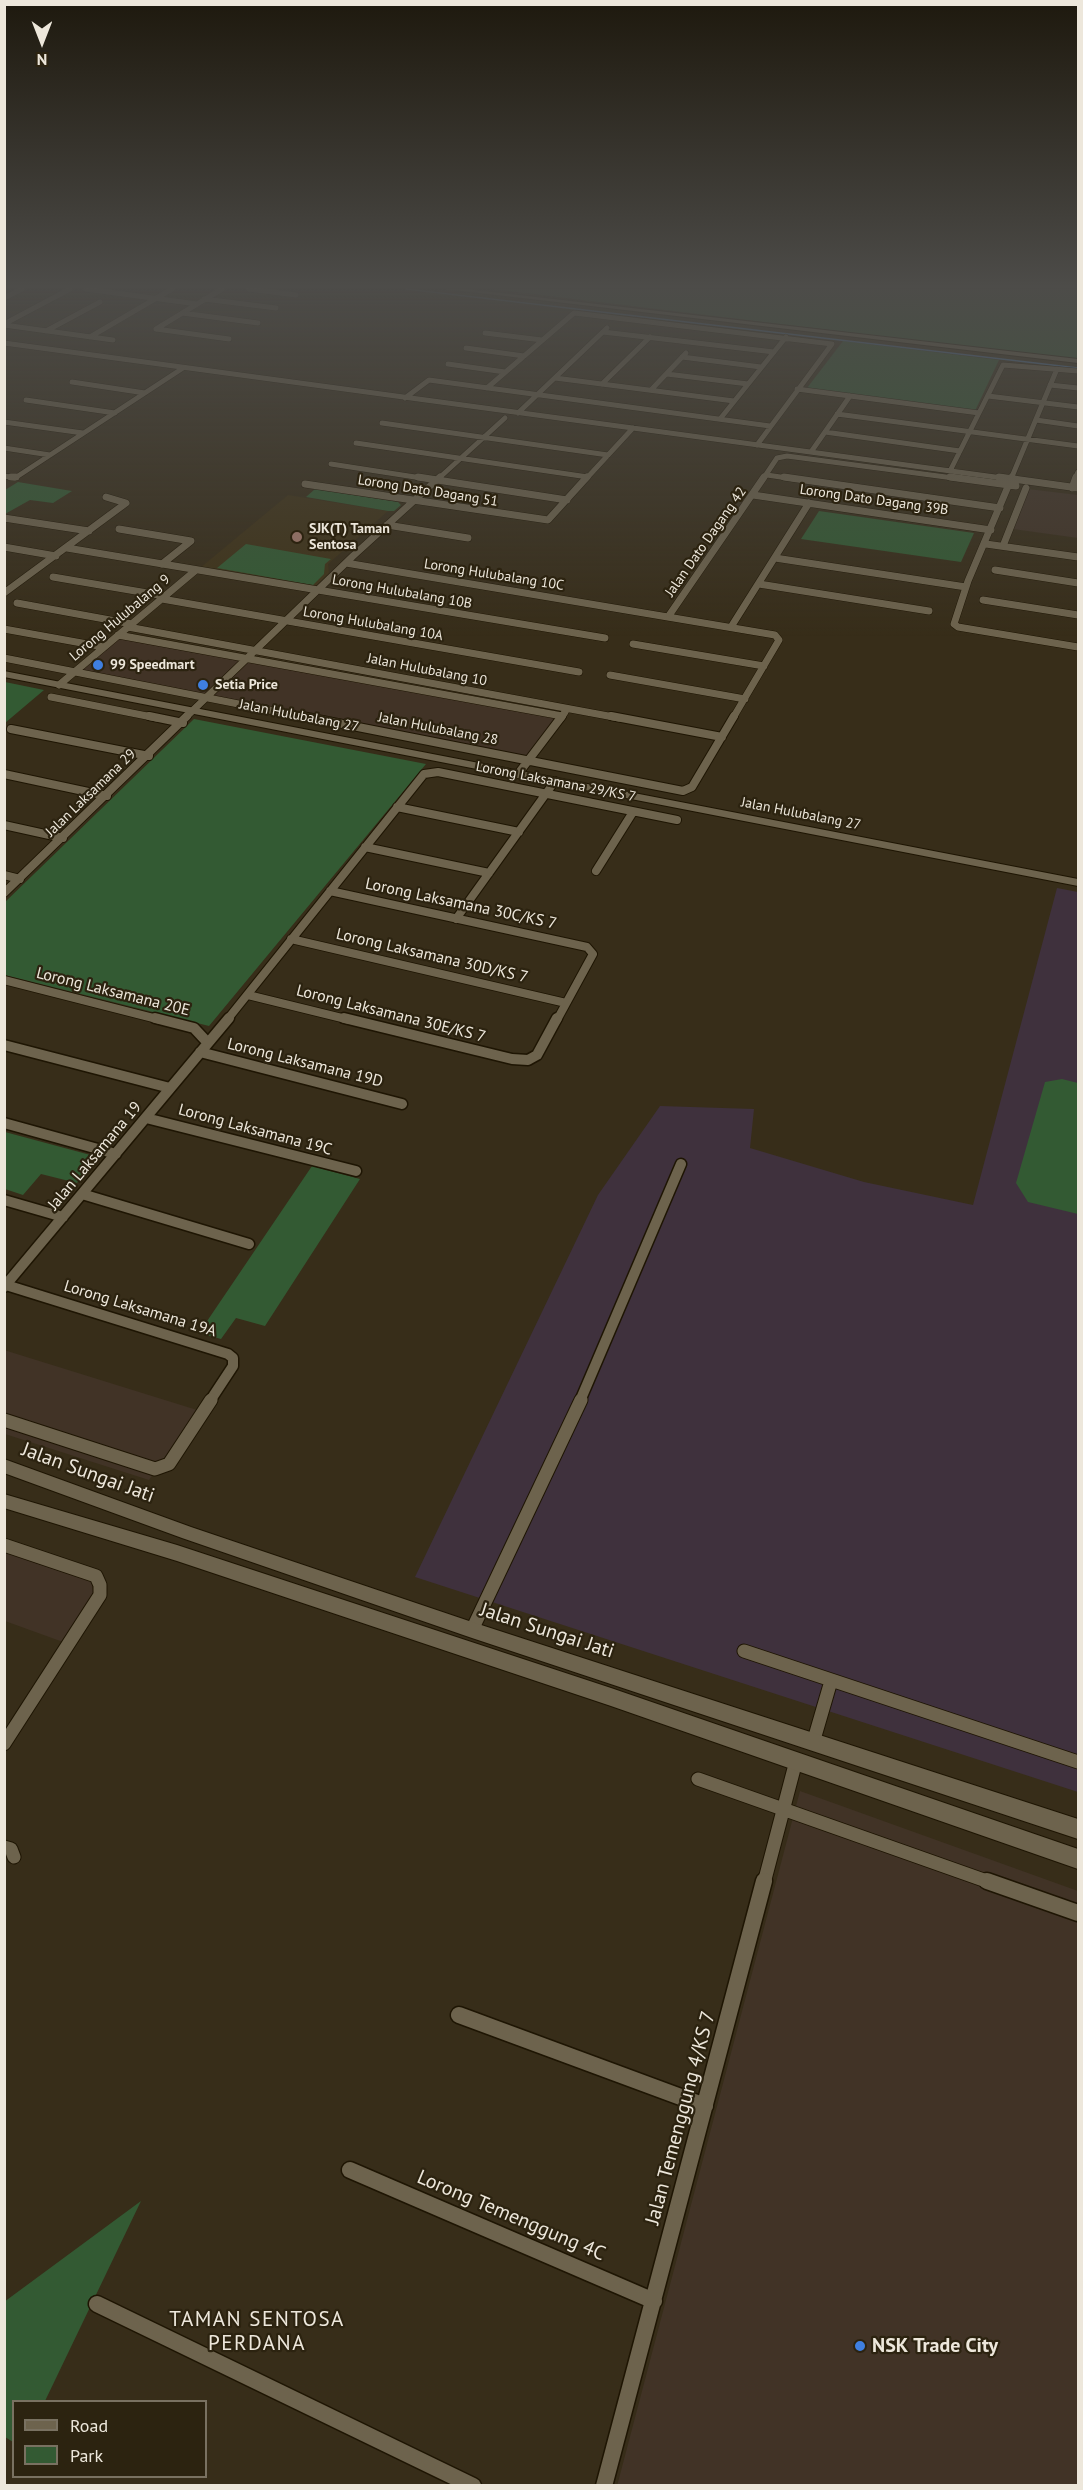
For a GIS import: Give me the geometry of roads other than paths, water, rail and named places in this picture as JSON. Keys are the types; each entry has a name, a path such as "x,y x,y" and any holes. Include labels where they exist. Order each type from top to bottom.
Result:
{"street":[{"path":"65,405 115,412"},
{"path":"4,476 15,478 126,405"},
{"path":"430,405 628,435"},
{"path":"445,405 811,452 950,471 1011,482 1075,488 1078,472"},
{"path":"518,413 526,405"},
{"path":"620,405 770,426"},
{"path":"720,419 731,405"},
{"path":"757,445 785,405"},
{"path":"811,452 843,405"},
{"path":"920,405 979,413"},
{"path":"950,471 983,405"},
{"path":"1042,405 986,544 966,587 954,624 958,627 1078,647"},
{"path":"1062,405 1078,407"},
{"path":"837,414 1078,446"},
{"name":"Jalan Laksamana 29","path":"4,893 183,723 317,590 505,418"},
{"path":"1036,420 1078,426"},
{"path":"4,422 83,433"},
{"path":"382,423 608,455"},
{"path":"331,464 567,500 633,429"},
{"path":"825,432 960,451"},
{"path":"356,443 588,477"},
{"path":"4,448 50,455"},
{"name":"Jalan Dato Dagang 42","path":"668,616 777,458 787,456 1011,482"},
{"path":"767,475 1000,508"},
{"path":"1011,482 1026,488 1078,494"},
{"name":"Lorong Dato Dagang 51","path":"305,484 548,520 567,500"},
{"path":"1003,546 1026,488"},
{"name":"Lorong Dato Dagang 39B","path":"753,495 991,530"},
{"path":"4,593 126,503 106,497"},
{"path":"732,627 809,503"},
{"path":"4,518 89,531"},
{"path":"387,525 468,538"},
{"path":"120,529 191,541 162,564"},
{"path":"986,544 1078,555"},
{"path":"4,547 56,556"},
{"name":"Lorong Hulubalang 10B","path":"67,548 604,638"},
{"path":"775,558 966,587"},
{"name":"Lorong Hulubalang 10C","path":"346,563 732,627 778,638 764,666"},
{"name":"Lorong Hulubalang 9","path":"59,685 196,570"},
{"path":"995,570 1078,583"},
{"name":"Lorong Hulubalang 10A","path":"53,577 285,621 579,672"},
{"path":"4,580 20,582"},
{"path":"759,584 929,611"},
{"path":"983,600 1078,615"},
{"name":"Jalan Hulubalang 10","path":"17,603 254,650 722,737"},
{"path":"4,629 104,647"},
{"name":"Jalan Hulubalang 10","path":"118,635 562,716"},
{"path":"633,644 764,666 722,737"},
{"name":"Jalan Hulubalang 28","path":"4,658 689,790 722,737"},
{"name":"Jalan Hulubalang 27","path":"4,674 1078,883"},
{"path":"610,675 745,699"},
{"path":"51,697 183,723"},
{"path":"518,774 568,708"},
{"path":"11,729 148,756"},
{"name":"Lorong Laksamana 29/KS 7","path":"430,772 677,820"},
{"name":"Jalan Laksamana 19","path":"5,1286 248,995 424,774 430,772"},
{"path":"4,774 107,796"},
{"path":"456,919 555,781"},
{"path":"397,807 519,832"},
{"path":"596,871 633,812"},
{"path":"4,825 63,838"},
{"path":"365,847 489,873"},
{"path":"4,875 20,879"},
{"name":"Lorong Laksamana 30C/KS 7","path":"330,891 586,947 592,954 566,1003"},
{"name":"Lorong Laksamana 30D/KS 7","path":"291,939 566,1003"},
{"name":"Lorong Laksamana 20E","path":"4,980 194,1028 208,1043"},
{"name":"Lorong Laksamana 30E/KS 7","path":"248,995 512,1059 528,1060 537,1056 566,1003"},
{"path":"4,1045 170,1088"},
{"name":"Lorong Laksamana 19D","path":"200,1052 402,1104"},
{"name":"Lorong Laksamana 19C","path":"146,1118 356,1171"},
{"path":"4,1123 116,1154"},
{"path":"472,1630 593,1373 681,1164"},
{"path":"82,1194 249,1244"},
{"path":"4,1200 63,1217"},
{"name":"Lorong Laksamana 19A","path":"4,1420 154,1469 169,1464 232,1366 233,1358 228,1354 5,1286"},
{"name":"Jalan Sungai Jati","path":"4,1466 188,1533 472,1630 1078,1829"},
{"path":"4,1502 177,1553 796,1761 1078,1859"},
{"path":"4,1545 96,1576 100,1595 4,1744"},
{"path":"744,1652 1078,1762"},
{"path":"813,1743 831,1681"},
{"name":"Jalan Temenggung 4/KS 7","path":"604,2486 796,1761"},
{"path":"698,1779 1078,1913"},
{"path":"459,2015 705,2106"},
{"name":"Lorong Temenggung 4C","path":"350,2170 654,2301"},
{"path":"97,2304 473,2486"}],"place":[{"name":"SJK(T) Taman Sentosa","path":"297,537"},
{"name":"99 Speedmart","path":"98,665"},
{"name":"Setia Price","path":"203,685"},
{"name":"NSK Trade City","path":"860,2346"}],"district":[{"name":"TAMAN SENTOSA PERDANA","path":"257,2332"}]}
